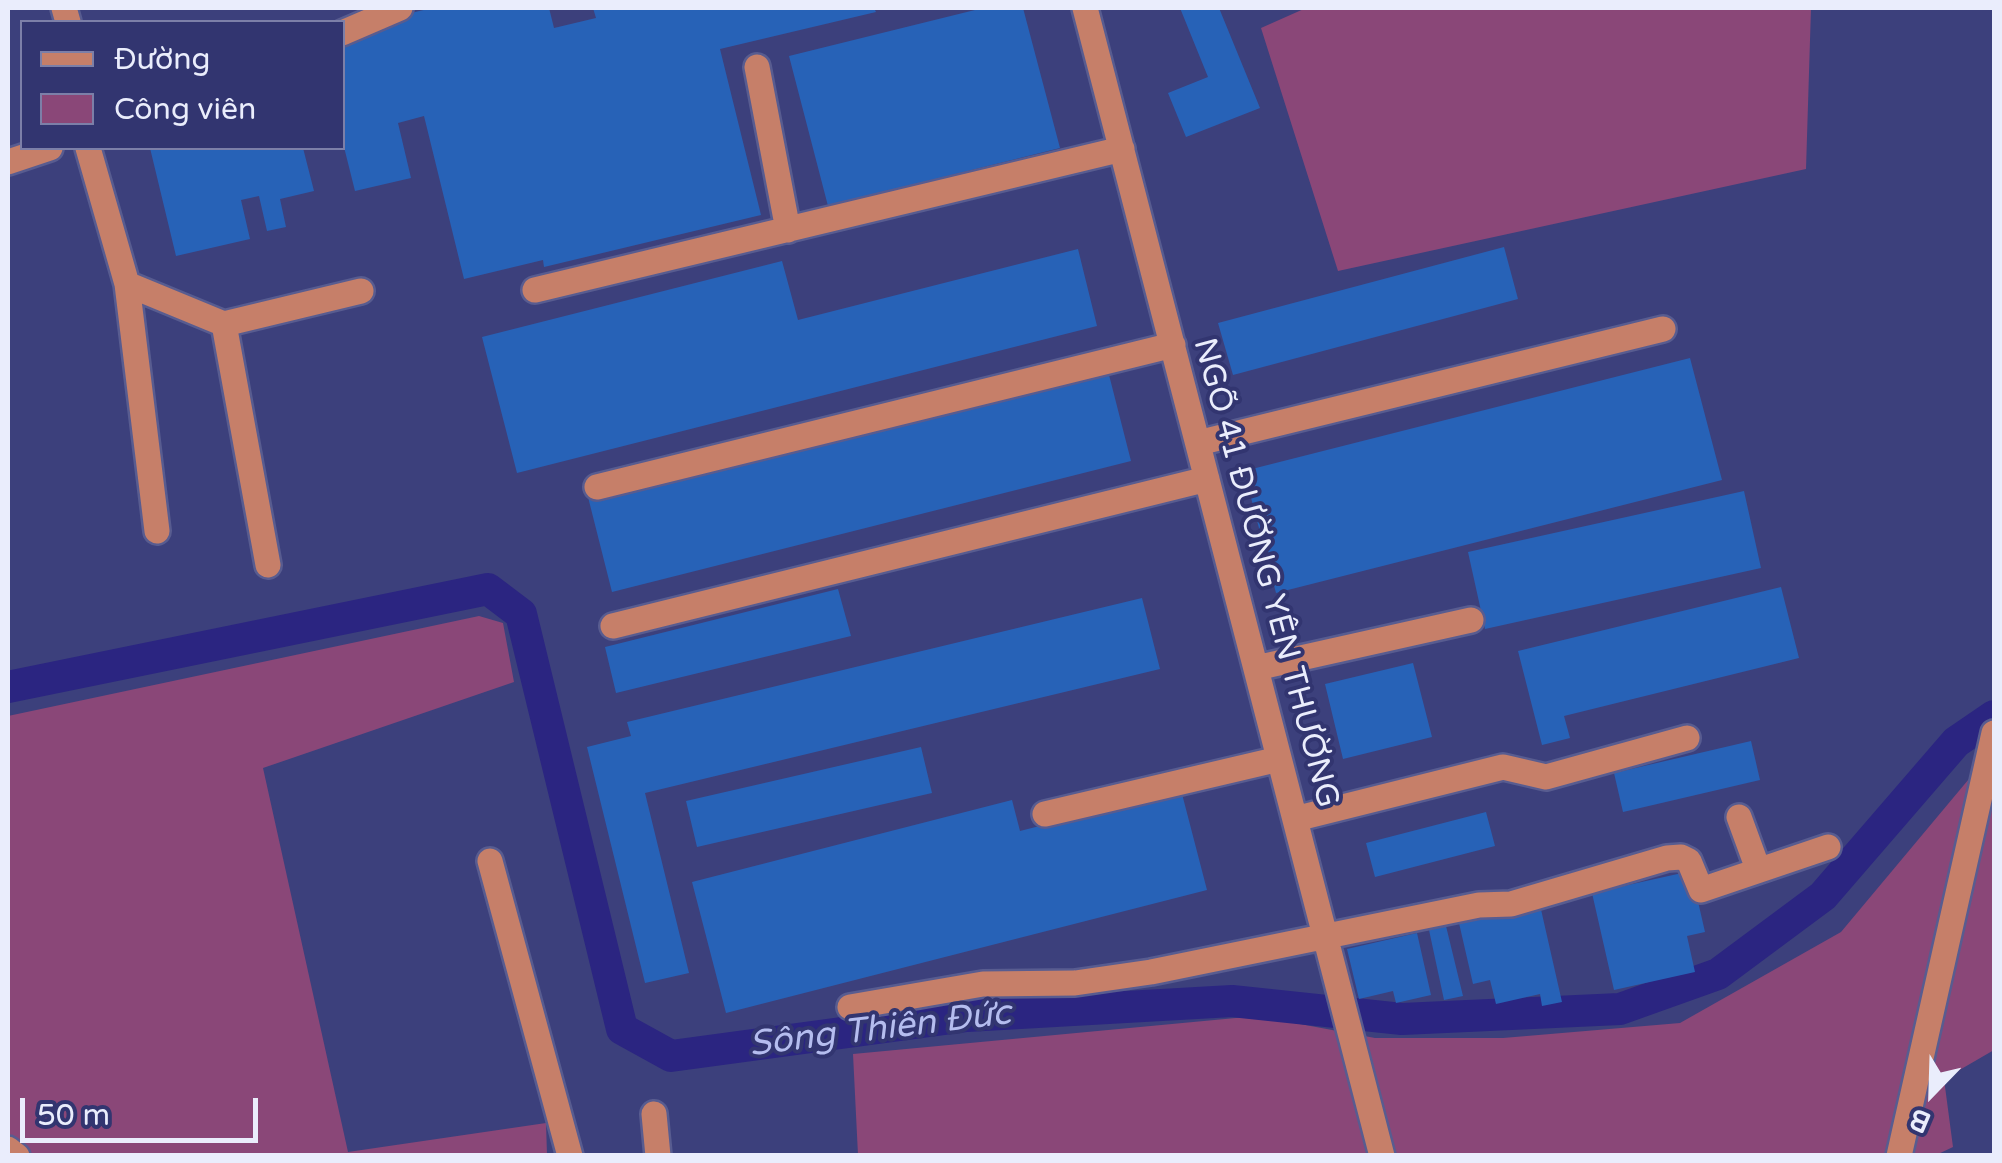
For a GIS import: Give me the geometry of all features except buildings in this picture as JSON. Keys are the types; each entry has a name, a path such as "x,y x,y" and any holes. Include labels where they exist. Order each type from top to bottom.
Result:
{"street":[{"path":"345,32 400,8"},
{"name":"NGÕ 41 ĐƯỜNG YÊN THƯỜNG","path":"1085,8 1382,1156"},
{"path":"757,67 788,230"},
{"path":"535,290 1122,149"},
{"path":"8,162 44,150"},
{"path":"89,150 126,284 157,531"},
{"path":"126,284 224,324 362,292"},
{"path":"224,324 268,565"},
{"path":"1198,443 1663,329"},
{"path":"598,487 1172,345"},
{"path":"612,626 1207,480"},
{"path":"1256,668 1470,620"},
{"path":"1899,1156 1994,733"},
{"path":"1296,819 1502,767 1546,777 1687,738"},
{"path":"1045,814 1280,759"},
{"path":"1738,817 1758,870"},
{"path":"850,1008 983,984 1075,983 1152,972 1479,904 1510,904 1667,858 1689,861 1701,890 1828,847"},
{"path":"490,861 570,1156"},
{"path":"654,1114 658,1156"},
{"path":"8,1149 17,1156"}],"green space":[{"path":"1306,8 1811,8 1806,169 1338,271 1261,28"},
{"path":"479,616 503,623 514,682 263,768 348,1152 546,1123 547,1155 8,1155 8,716"},
{"path":"1994,749 1994,1050 1944,1079 1953,1147 1936,1155 858,1155 853,1054 1257,1016 1375,1038 1503,1038 1680,1023 1841,932"}],"waterway":[{"name":"Sông Thiên Đức","path":"8,687 488,589 521,614 622,1029 671,1056 967,1016 1232,1001 1402,1019 1620,1009 1718,974 1823,896 1956,742 1994,716"}]}
